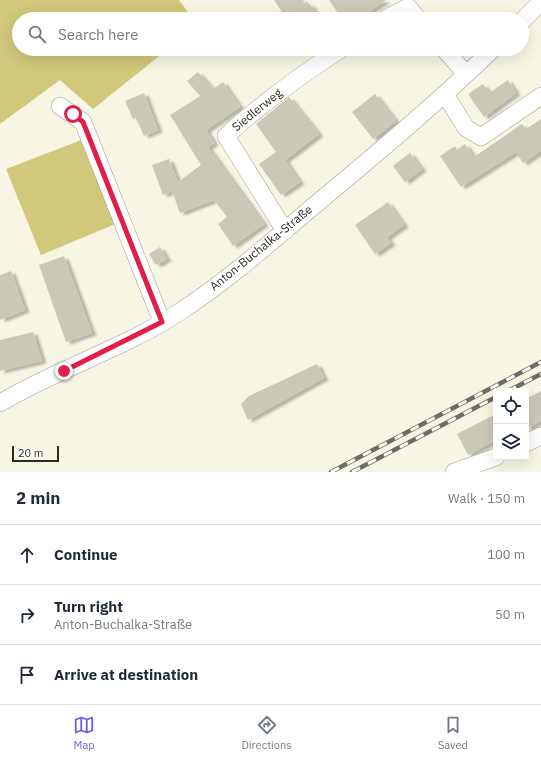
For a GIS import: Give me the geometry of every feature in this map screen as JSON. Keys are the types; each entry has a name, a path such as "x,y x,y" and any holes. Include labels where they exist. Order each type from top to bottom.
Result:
{"street":[{"path":"529,14 541,2"},
{"path":"398,12 408,7 412,12"},
{"name":"Siedlerweg","path":"285,231 226,136 245,118 300,75 330,56"},
{"path":"450,56 466,74"},
{"name":"Anton-Buchalka-Straße","path":"0,403 28,387 64,371 179,313 285,231 389,144 485,56"},
{"path":"445,94 466,128 481,137 541,96"},
{"path":"60,106 83,122 162,322"},
{"path":"529,442 541,436"},
{"path":"454,472 493,458"}],"shaded area":[{"path":"0,0 179,0 188,12 12,12 12,56 159,56 93,109 60,80 0,124"},
{"path":"84,139 118,223 41,255 6,169"}],"building":[{"path":"274,0 305,0 303,1 306,6 309,3 315,12 290,11 282,12"},
{"path":"329,0 386,0 369,12 337,12"},
{"path":"198,72 213,89 223,82 240,107 206,130 214,143 208,147 264,224 233,246 218,224 227,217 214,200 180,213 172,191 163,195 152,165 169,159 178,182 201,165 170,115 200,96 187,81"},
{"path":"508,80 516,93 484,117 468,94 483,84 489,93"},
{"path":"144,93 158,130 144,136 136,118 133,119 125,101"},
{"path":"375,94 396,121 373,139 352,112"},
{"path":"289,97 319,134 285,160 300,182 281,195 259,164 276,152 256,124"},
{"path":"541,119 541,151 523,163 516,152 461,187 440,156 455,146 457,150 465,144 474,157 522,124 526,129"},
{"path":"410,153 422,169 405,182 393,166"},
{"path":"388,202 404,225 387,237 391,243 375,254 355,225"},
{"path":"160,247 167,259 156,265 149,254"},
{"path":"64,256 92,333 66,342 39,265"},
{"path":"11,271 25,310 0,320 0,275"},
{"path":"33,332 42,361 0,371 0,340"},
{"path":"317,364 324,378 248,420 241,404 249,396"},
{"path":"541,391 541,421 529,427 529,424 529,397"},
{"path":"493,416 493,442 468,455 457,434"}],"railway":[{"path":"331,472 541,362"},
{"path":"514,388 541,374"},
{"path":"352,472 493,399"}],"route":[{"path":"64,371 162,322 83,122 73,114"}]}
